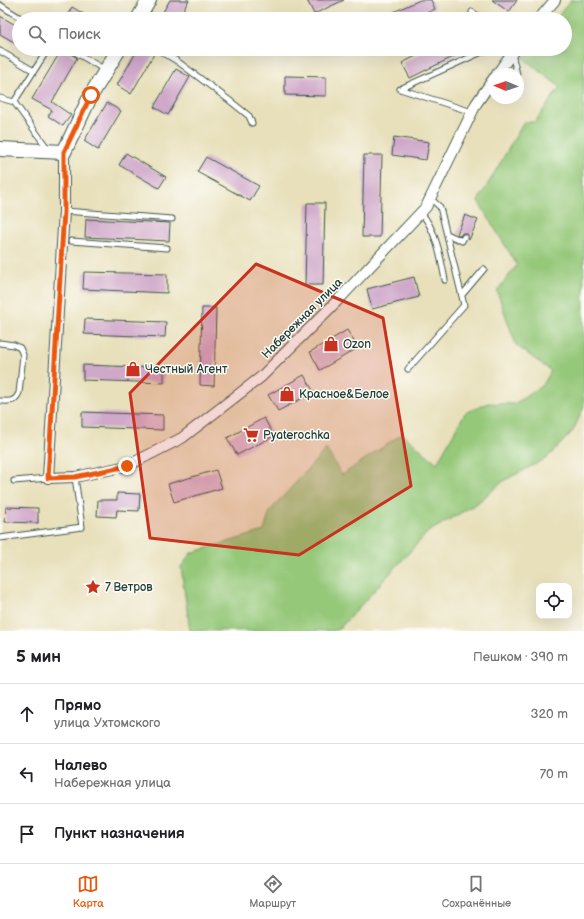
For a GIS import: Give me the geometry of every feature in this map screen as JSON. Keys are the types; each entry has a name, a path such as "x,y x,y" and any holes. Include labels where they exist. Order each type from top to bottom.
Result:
{"street":[{"path":"142,12 149,0"},
{"path":"545,12 555,0"},
{"path":"48,478 64,211 64,152 91,95 115,56"},
{"path":"501,68 510,56"},
{"name":"Набережная улица","path":"48,478 75,477 127,466 182,438 261,377 342,296 421,213 431,199 476,104 488,87"},
{"path":"0,149 64,152"}],"lane":[{"path":"0,5 12,13"},
{"path":"0,51 34,71"},
{"path":"14,102 44,56"},
{"path":"81,56 106,71"},
{"path":"169,56 178,61 249,116 252,124"},
{"path":"472,112 400,89 473,56"},
{"path":"515,56 517,68"},
{"path":"0,98 14,102 50,152"},
{"path":"408,369 464,305 440,206 431,199"},
{"path":"64,211 172,219"},
{"path":"421,213 429,223 440,257 445,280"},
{"path":"447,234 462,241 464,237"},
{"path":"71,241 167,248"},
{"path":"462,295 484,269"},
{"path":"0,343 14,345 20,348 23,355 19,393 16,399 11,401 0,400"},
{"path":"0,538 82,527 75,477"},
{"path":"14,481 48,478"}],"highlighted area":[{"path":"256,264 383,318 411,486 299,555 150,538 130,393"}],"green space":[{"path":"571,0 584,0 584,407 573,431 547,458 505,480 476,504 428,532 340,628 334,631 190,631 181,567 191,553 264,531 270,511 326,449 342,475 402,434 437,463 465,413 488,403 514,404 543,385 551,371 516,345 497,291 517,265 478,201 524,122 535,122 560,87 523,58 525,56 572,56 572,12 561,12"}],"building":[{"path":"170,0 189,0 182,12 163,12"},
{"path":"307,0 344,0 318,12 313,12"},
{"path":"420,0 431,0 435,9 429,12 393,12"},
{"path":"492,0 517,0 509,12"},
{"path":"72,7 80,12 69,12"},
{"path":"0,16 12,23 12,41 0,34"},
{"path":"58,56 74,56 77,58 52,102 71,115 63,126 48,116 52,110 32,99"},
{"path":"134,56 153,56 131,94 117,85"},
{"path":"416,56 455,56 410,78 402,63"},
{"path":"176,69 190,77 168,115 154,107"},
{"path":"285,76 326,77 326,96 285,95"},
{"path":"107,103 121,111 98,150 84,141"},
{"path":"394,137 429,142 426,160 392,155"},
{"path":"126,153 166,177 159,188 119,165"},
{"path":"364,155 382,155 380,237 362,237"},
{"path":"206,157 259,186 250,201 197,172"},
{"path":"307,203 325,203 323,285 305,285"},
{"path":"465,215 478,220 469,240 468,235 465,233 462,233 460,236 457,234"},
{"path":"86,219 170,223 169,241 85,237"},
{"path":"84,272 167,274 167,293 83,289"},
{"path":"414,277 419,297 372,309 367,289"},
{"path":"202,308 216,308 214,386 200,385"},
{"path":"85,319 166,322 165,337 84,334"},
{"path":"347,330 358,348 320,370 310,352"},
{"path":"83,365 164,368 164,383 83,380"},
{"path":"304,375 314,392 278,411 268,395"},
{"path":"82,412 163,415 163,430 82,427"},
{"path":"264,418 274,436 237,455 227,438"},
{"path":"216,470 222,488 174,502 168,484"},
{"path":"117,493 140,494 139,511 117,510 116,517 97,516 98,500 117,500"},
{"path":"6,507 38,508 38,523 5,522"}],"place":[{"name":"Ozon","path":"331,344"},
{"name":"Честный Агент","path":"133,369"},
{"name":"Красное&Белое","path":"287,394"},
{"name":"Pyaterochka","path":"251,435"},
{"name":"7 Ветров","path":"93,587"}],"route":[{"path":"91,95 64,152 64,211 47,470 48,478 75,477 127,466"}]}
